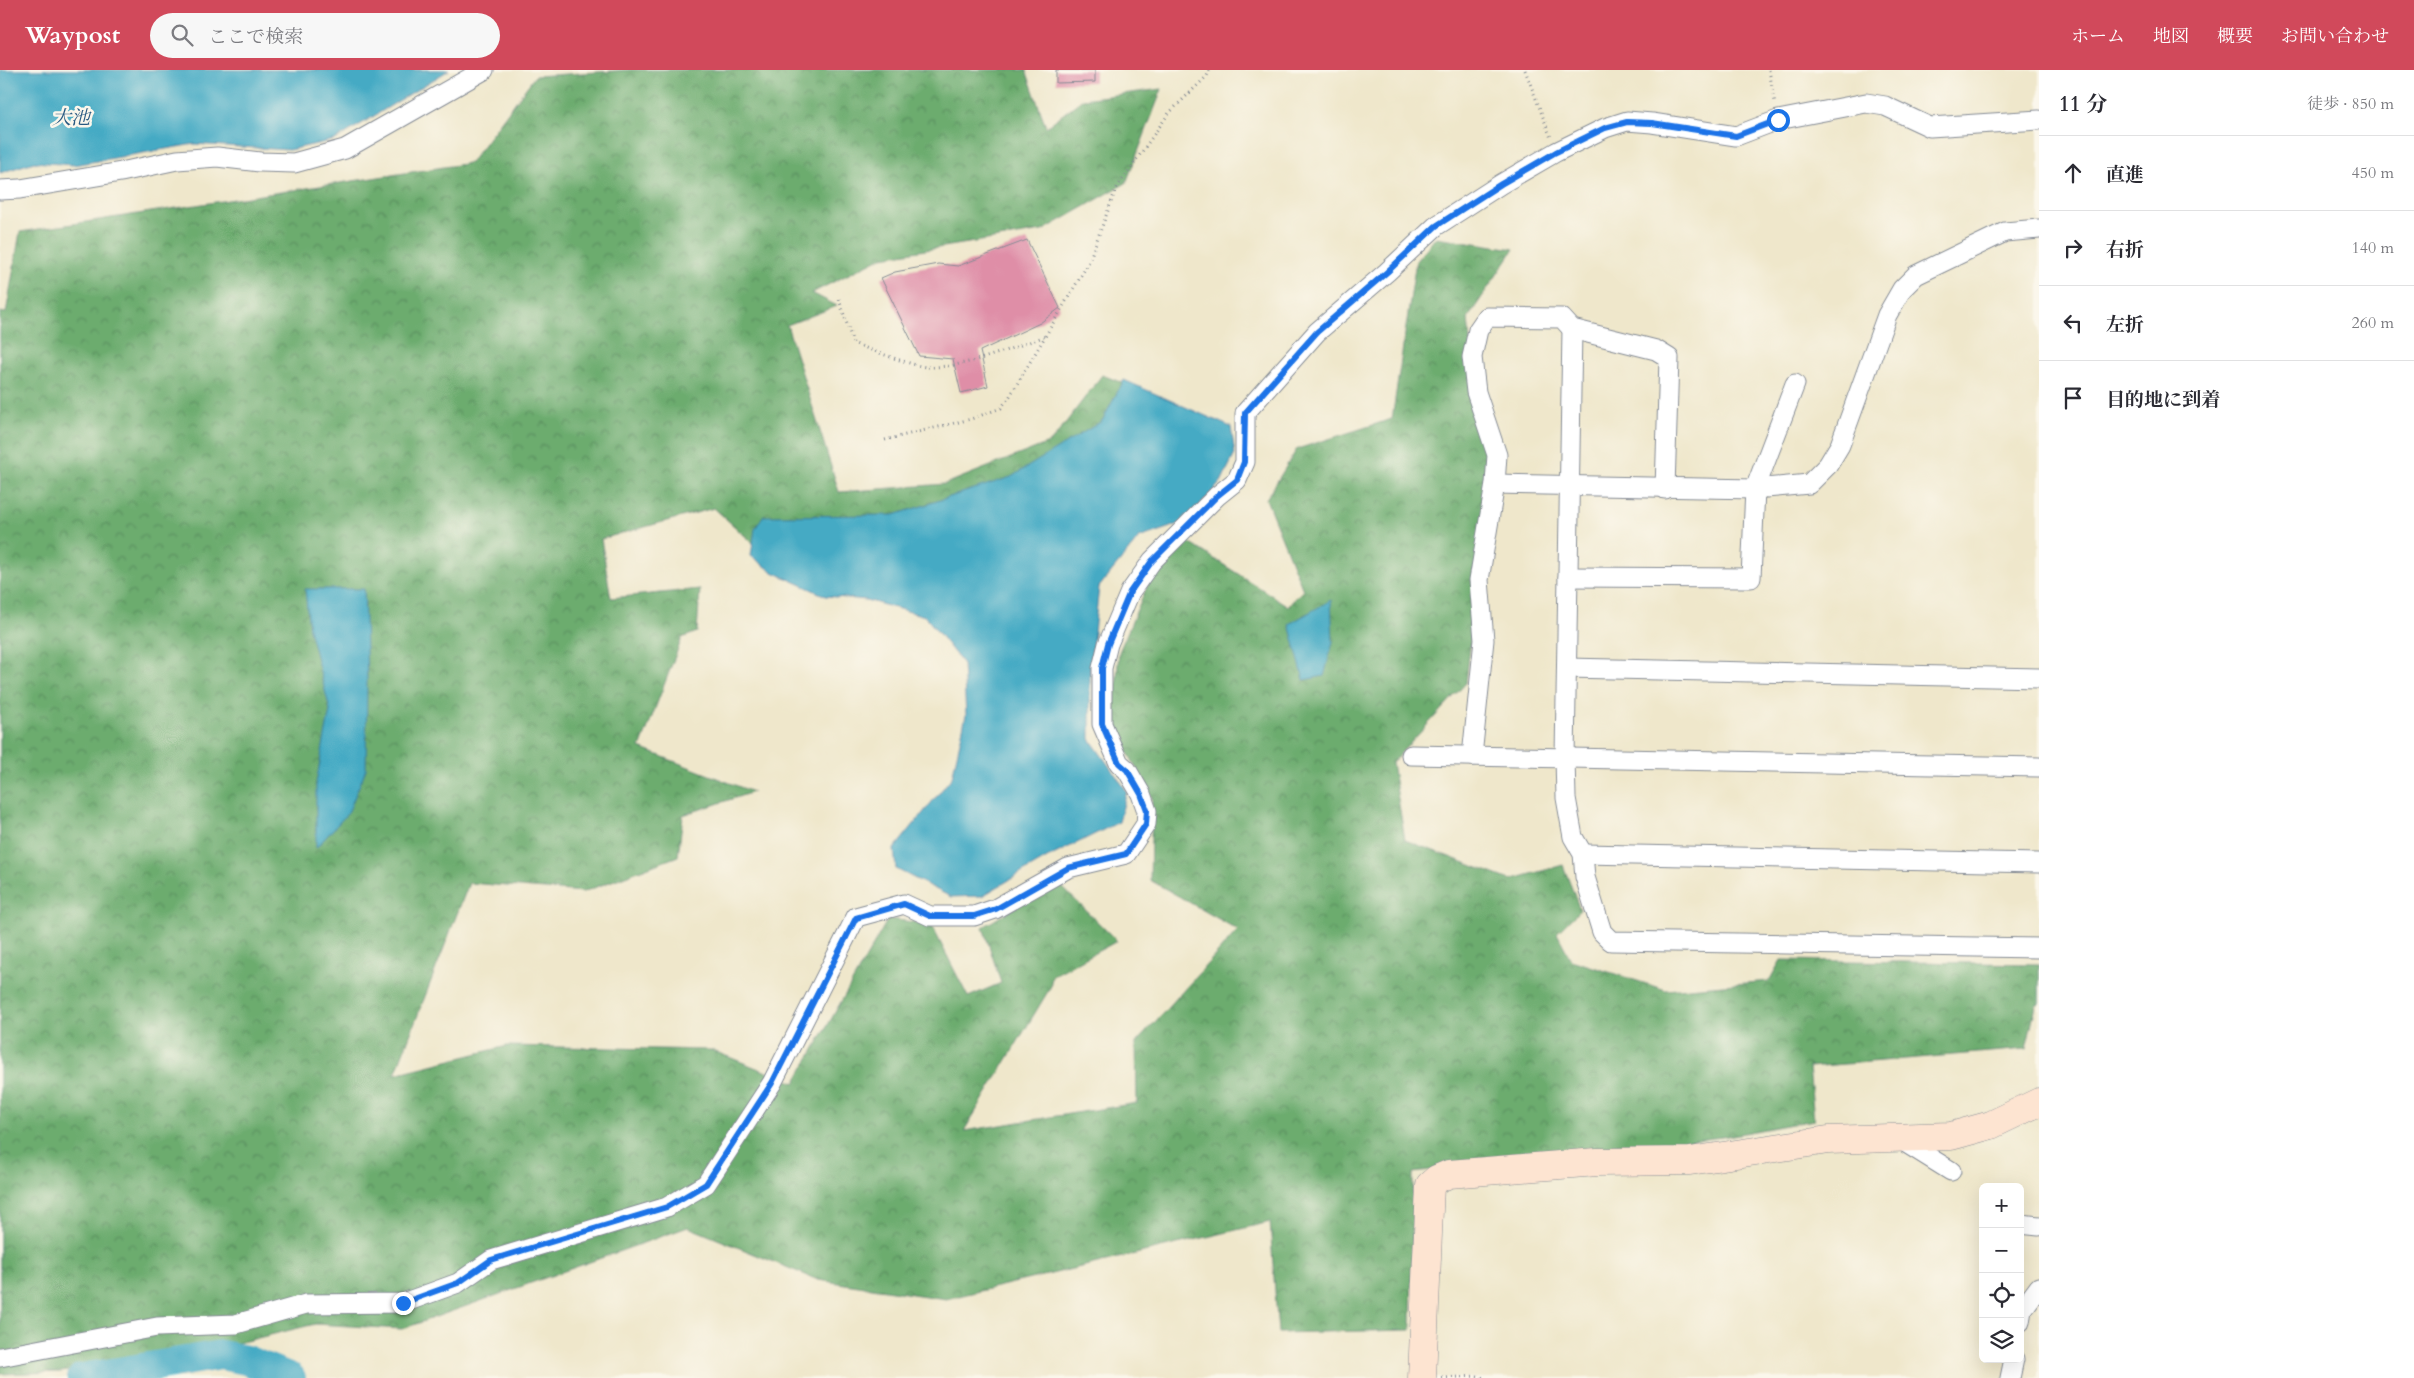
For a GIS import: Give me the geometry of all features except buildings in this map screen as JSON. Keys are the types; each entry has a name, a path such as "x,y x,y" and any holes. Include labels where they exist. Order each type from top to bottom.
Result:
{"street":[{"path":"0,190 20,190 177,160 217,157 260,162 294,163 345,149 484,70"},
{"path":"0,1357 157,1327 236,1324 306,1304 403,1303 458,1283 491,1260 667,1207 706,1184 772,1083 856,918 904,904 930,916 974,916 996,909 1068,868 1126,854 1146,824 1147,810 1141,794 1127,770 1119,763 1102,724 1102,668 1108,644 1130,592 1152,561 1217,496 1237,480 1244,462 1245,413 1317,332 1387,272 1436,226 1501,184 1556,152 1605,128 1627,122 1652,123 1736,136 1778,120 1866,103 1885,106 1930,127 2039,120"},
{"path":"1496,484 1665,489 1755,489 1809,484 1828,465 1840,445 1886,314 1902,289 1916,275 2005,232 2039,229"},
{"path":"1472,756 1484,640 1479,580 1496,484 1497,456 1476,392 1472,357 1478,330 1488,317 1562,318 1572,329 1656,350 1669,358 1665,489"},
{"path":"1572,329 1566,668 1566,798 1573,837 1583,854 1585,878 1602,932 1611,941 2039,948"},
{"path":"1568,577 1751,578 1755,489 1795,384"},
{"path":"1566,668 2039,678"},
{"path":"1411,755 2039,766"},
{"path":"1583,854 2039,863"},
{"path":"1422,1378 1430,1185 1437,1178 1449,1174 1597,1162 1690,1161 1828,1140 1950,1136 1991,1125 2039,1102"},
{"path":"1898,1138 1950,1171"},
{"path":"2024,1224 2039,1226"},
{"path":"2021,1318 2022,1310 2039,1287"},
{"path":"2010,1378 2013,1363"}],"path":[{"path":"885,440 971,419 1001,408 1088,264 1116,190 1169,113 1207,76 1210,70"},
{"path":"1525,70 1556,152"},
{"path":"1769,70 1778,120"},
{"path":"839,299 854,343 925,367 953,364 989,356 1046,336"},
{"path":"1440,1378 1477,1376 1484,1378"}],"green space":[{"path":"631,70 1026,70 1046,127 1083,99 1162,89 1126,183 1042,231 882,257 812,293 837,306 787,325 839,492 945,484 1051,442 1102,375 1134,387 1080,468 907,534 755,545 714,508 601,539 611,598 700,589 697,632 682,638 640,748 753,792 683,815 678,856 583,892 469,883 395,1074 507,1046 711,1050 795,1083 888,919 931,924 968,997 1001,983 983,927 1057,882 1117,941 1052,976 1050,988 964,1131 1137,1103 1136,1043 1238,930 1150,880 1152,798 1113,724 1119,652 1153,572 1185,540 1288,606 1303,590 1266,499 1297,449 1392,419 1416,261 1436,237 1514,249 1468,318 1477,419 1491,462 1466,683 1392,763 1405,840 1510,880 1563,865 1580,910 1557,933 1571,960 1666,990 1769,981 1781,960 2039,964 2039,1003 2036,1005 2026,1049 1809,1067 1814,1120 1722,1137 1413,1173 1411,1330 1278,1333 1270,1222 946,1299 818,1280 688,1227 402,1329 315,1324 197,1353 61,1372 0,1374 0,312 6,313 20,232 470,163 535,76"}],"water":[{"name":"大池","path":"0,70 449,70 335,140 289,150 194,144 74,165 34,162 0,173"},
{"path":"1124,380 1231,427 1235,454 1221,482 1185,522 1139,538 1099,587 1090,668 1090,739 1127,791 1119,822 1047,858 982,896 951,897 896,869 894,849 952,777 966,715 963,664 925,616 866,600 826,596 773,572 751,556 755,529 763,516 894,515 1011,477 1102,421"},
{"path":"305,589 364,589 367,680 366,769 348,813 316,848 316,783 330,710 309,629"},
{"path":"1331,600 1333,642 1324,676 1304,680 1289,624"}],"waterway":[{"path":"82,1378 221,1355 246,1360 291,1378"}],"route":[{"path":"403,1303 458,1283 491,1260 667,1207 706,1184 772,1083 856,918 904,904 930,916 974,916 996,909 1068,868 1126,854 1146,824 1147,810 1141,794 1127,770 1119,763 1102,724 1102,668 1108,644 1130,592 1152,561 1217,496 1237,480 1244,462 1245,413 1274,378 1317,332 1387,272 1436,226 1501,184 1556,152 1605,128 1627,122 1652,123 1736,136 1778,120"}]}
